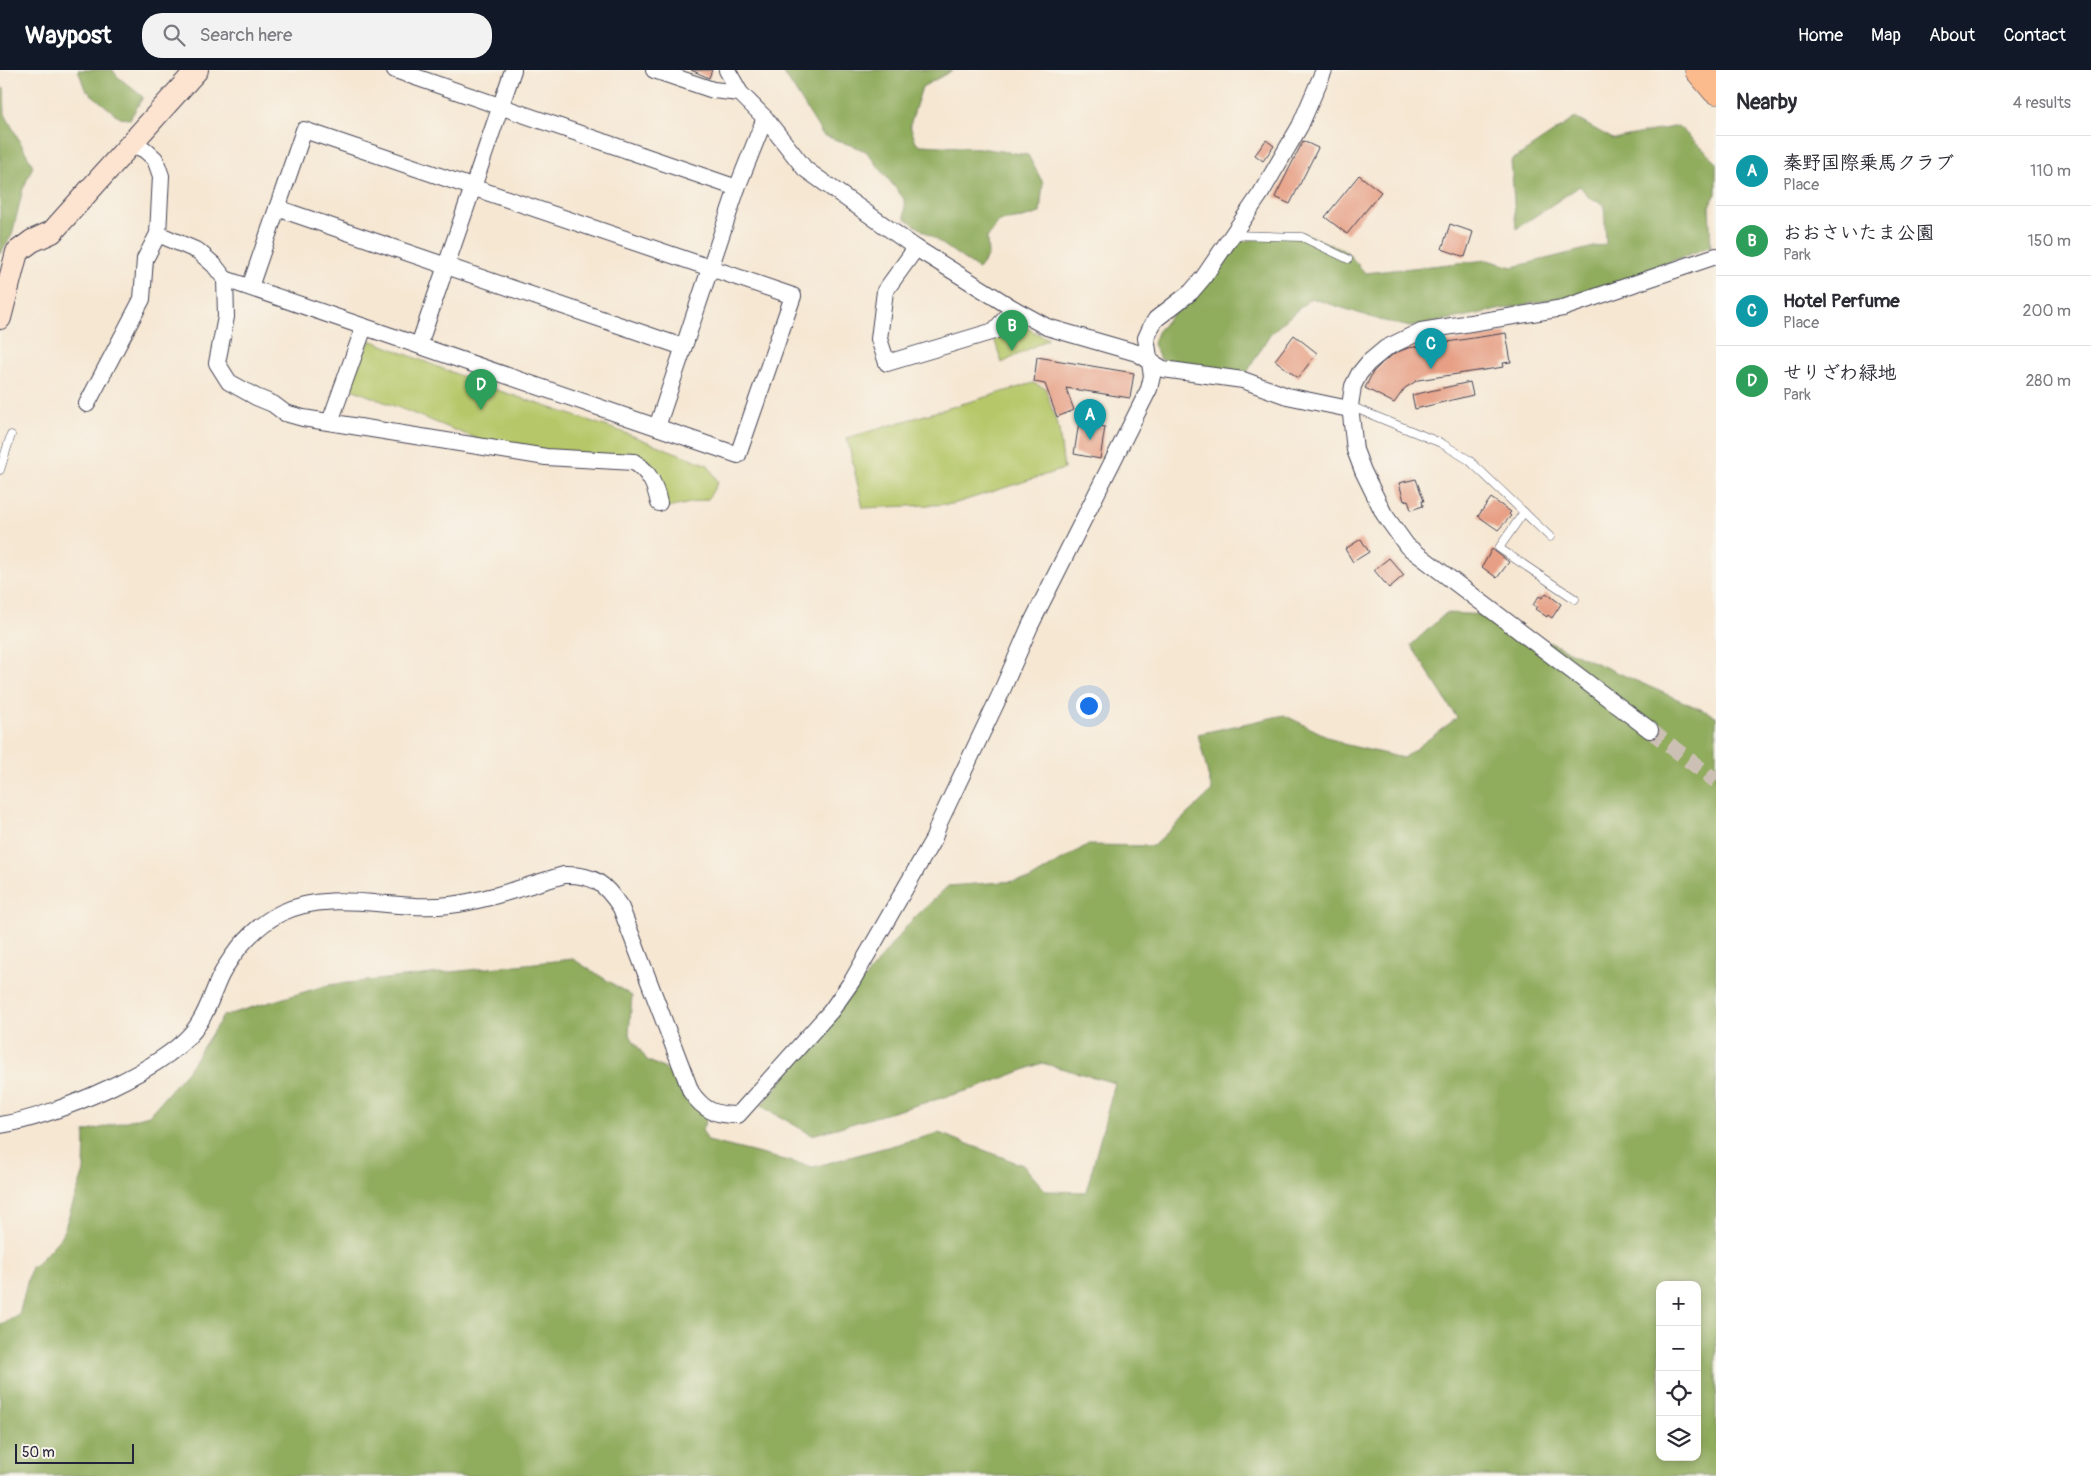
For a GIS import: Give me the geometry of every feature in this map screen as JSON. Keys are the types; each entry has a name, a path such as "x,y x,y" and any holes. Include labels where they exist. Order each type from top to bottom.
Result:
{"highway":[{"path":"1699,70 1716,90"}],"street":[{"path":"0,318 17,252 32,241 52,232 197,70"},
{"path":"395,70 737,188"},
{"path":"419,345 513,70"},
{"path":"654,70 713,90 740,92"},
{"path":"727,70 740,92 765,118 804,169 916,248 1014,309 1047,327 1137,353 1163,370 1243,380 1287,396 1349,407"},
{"path":"0,1125 27,1120 70,1105 129,1078 169,1052 199,1025 221,975 240,946 279,914 297,907 328,902 428,906 450,905 564,875 578,875 595,879 604,886 621,908 691,1092 700,1105 706,1108 727,1115 738,1115 831,1011 852,981 934,838 939,823 1000,695 1030,626 1149,388 1152,376 1146,338 1151,327 1168,308 1191,292 1261,193 1300,126 1324,70"},
{"path":"657,427 683,347 712,268 737,188 765,118"},
{"path":"158,234 198,251 214,265 225,279 738,455 793,296 304,130 250,287"},
{"path":"87,404 142,299 145,259 158,234 161,176 155,159 145,150 130,143"},
{"path":"277,208 683,347"},
{"path":"916,248 885,291 879,339 887,363 994,331 1014,309"},
{"path":"1650,730 1407,546 1384,514 1363,471 1355,450 1349,407 1353,386 1359,374 1368,363 1386,348 1421,331 1563,308 1716,256"},
{"path":"225,279 226,317 217,363 229,382 285,412 303,418 546,457 634,462 645,469 655,484 659,503"},
{"path":"330,422 364,327"}],"lane":[{"path":"1232,235 1302,237 1348,259"},
{"path":"1349,407 1441,443 1469,460 1550,537"},
{"path":"0,470 12,435"},
{"path":"1524,512 1499,548 1575,599"}],"green space":[{"path":"78,70 113,70 117,76 143,97 130,119 120,118 85,89"},
{"path":"782,70 953,70 922,87 910,125 916,143 922,145 980,148 1028,155 1043,183 1040,213 1023,218 999,221 987,238 988,256 978,269 905,218 904,199 866,151 823,135"},
{"path":"4,88 5,114 33,166 23,189 12,235 0,254 0,90"},
{"path":"1575,118 1613,139 1678,126 1716,161 1716,194 1709,206 1711,246 1595,291 1410,327 1380,320 1311,298 1270,334 1246,374 1160,359 1153,344 1157,332 1235,242 1304,233 1347,252 1365,273 1487,260 1513,267 1606,244 1604,204 1590,199 1580,186 1516,229 1511,161"},
{"path":"1017,323 1048,339 1002,363 994,338"},
{"path":"370,340 494,389 620,431 708,465 718,482 708,499 663,509 649,468 490,444 349,388"},
{"path":"1033,383 1045,388 1059,430 1064,469 953,504 863,508 847,438"},
{"path":"1446,613 1487,615 1716,716 1716,1476 0,1476 0,1325 19,1315 31,1267 37,1264 62,1236 84,1171 85,1132 149,1115 188,1070 223,1016 328,985 573,959 632,996 629,1034 647,1060 686,1079 711,1109 702,1130 708,1141 813,1167 939,1133 1023,1165 1046,1191 1086,1192 1115,1083 1042,1063 980,1087 812,1135 761,1106 911,921 948,886 1029,880 1087,845 1153,846 1212,791 1198,734 1284,715 1343,744 1403,758 1457,718 1411,645"}],"building":[{"path":"691,70 712,70 709,78"},
{"path":"1266,140 1274,146 1263,161 1255,155"},
{"path":"1303,141 1318,148 1290,204 1275,197"},
{"path":"1359,175 1381,192 1347,234 1325,217"},
{"path":"1450,224 1473,232 1465,257 1442,249"},
{"path":"1506,333 1511,362 1503,363 1504,367 1418,380 1405,388 1394,403 1365,388 1373,372 1395,353 1408,348"},
{"path":"1294,335 1317,353 1298,378 1275,360"},
{"path":"1037,357 1134,373 1130,398 1066,388 1074,410 1057,417 1045,384 1034,382"},
{"path":"1470,382 1473,395 1415,409 1412,395"},
{"path":"1079,422 1105,427 1100,459 1074,454"},
{"path":"1416,479 1424,501 1422,501 1423,506 1411,510 1408,500 1404,501 1399,483"},
{"path":"1491,498 1511,512 1509,514 1511,516 1498,530 1478,516"},
{"path":"1361,539 1369,552 1353,562 1345,549"},
{"path":"1492,549 1509,562 1497,578 1482,567"},
{"path":"1389,558 1404,575 1389,588 1374,570"},
{"path":"1546,593 1561,604 1552,618 1535,609 1537,607 1533,605 1539,596 1542,598"}],"tunnel":[{"path":"1650,730 1716,781"}],"place":[{"name":"おおさいたま公園","path":"1012,351"},
{"name":"Hotel Perfume","path":"1431,369"},
{"name":"せりざわ緑地","path":"481,410"},
{"name":"秦野国際乗馬クラブ","path":"1090,440"}]}
